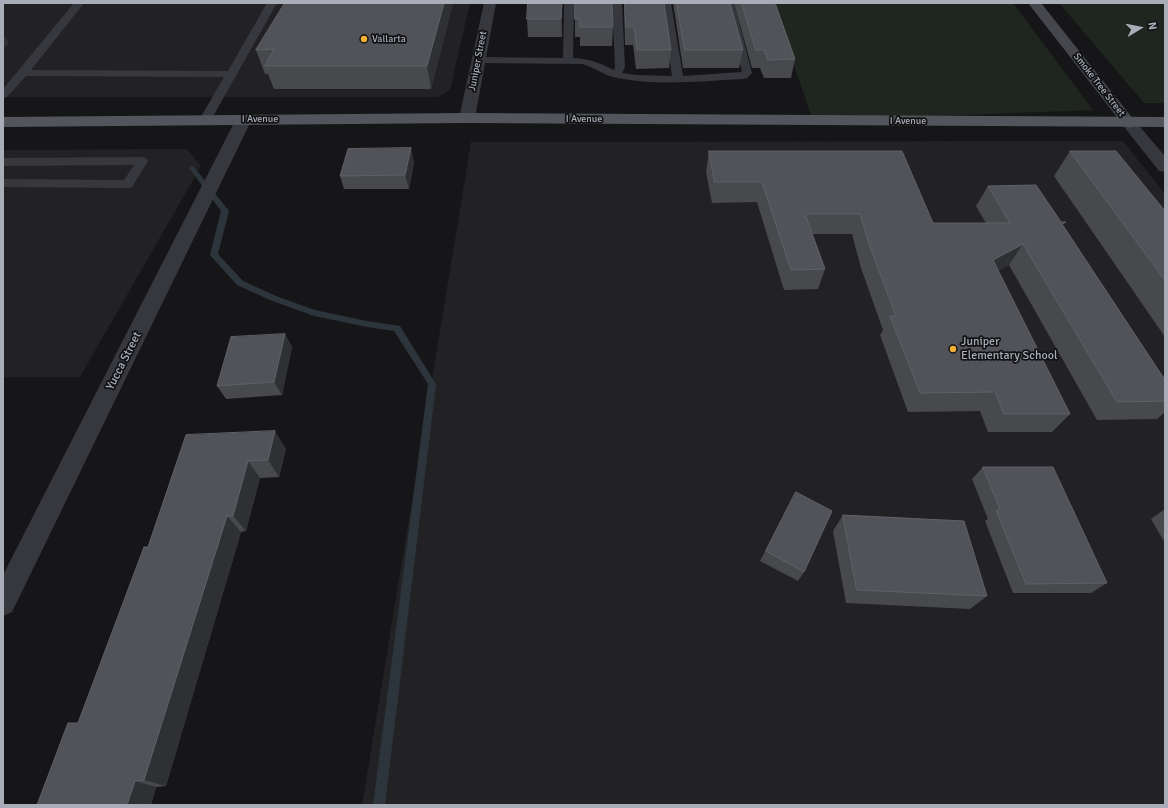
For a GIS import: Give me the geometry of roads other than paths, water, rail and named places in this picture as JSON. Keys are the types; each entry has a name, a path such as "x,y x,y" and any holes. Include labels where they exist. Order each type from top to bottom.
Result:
{"main road":[{"name":"I Avenue","path":"3,122 467,118 1129,123 1165,122"}],"street":[{"name":"Juniper Street","path":"467,118 490,3"},
{"name":"Smoke Tree Street","path":"1034,3 1165,167"},
{"name":"Yucca Street","path":"3,603 244,119"}],"lane":[{"path":"3,95 23,73 79,3"},
{"path":"205,120 272,3"},
{"path":"568,60 569,3"},
{"path":"616,75 620,67 617,3"},
{"path":"666,3 678,79"},
{"path":"478,60 583,61 597,65 616,75 678,79 736,78 747,73 729,3"},
{"path":"23,73 231,74"},
{"path":"3,162 142,161 128,184 3,183"}],"waterway":[{"path":"192,168 225,211 214,255 240,283 273,298 314,313 367,324 397,328 432,384 379,805"}],"place":[{"name":"Vallarta","path":"364,39"},
{"name":"Juniper Elementary School","path":"953,349"}]}
